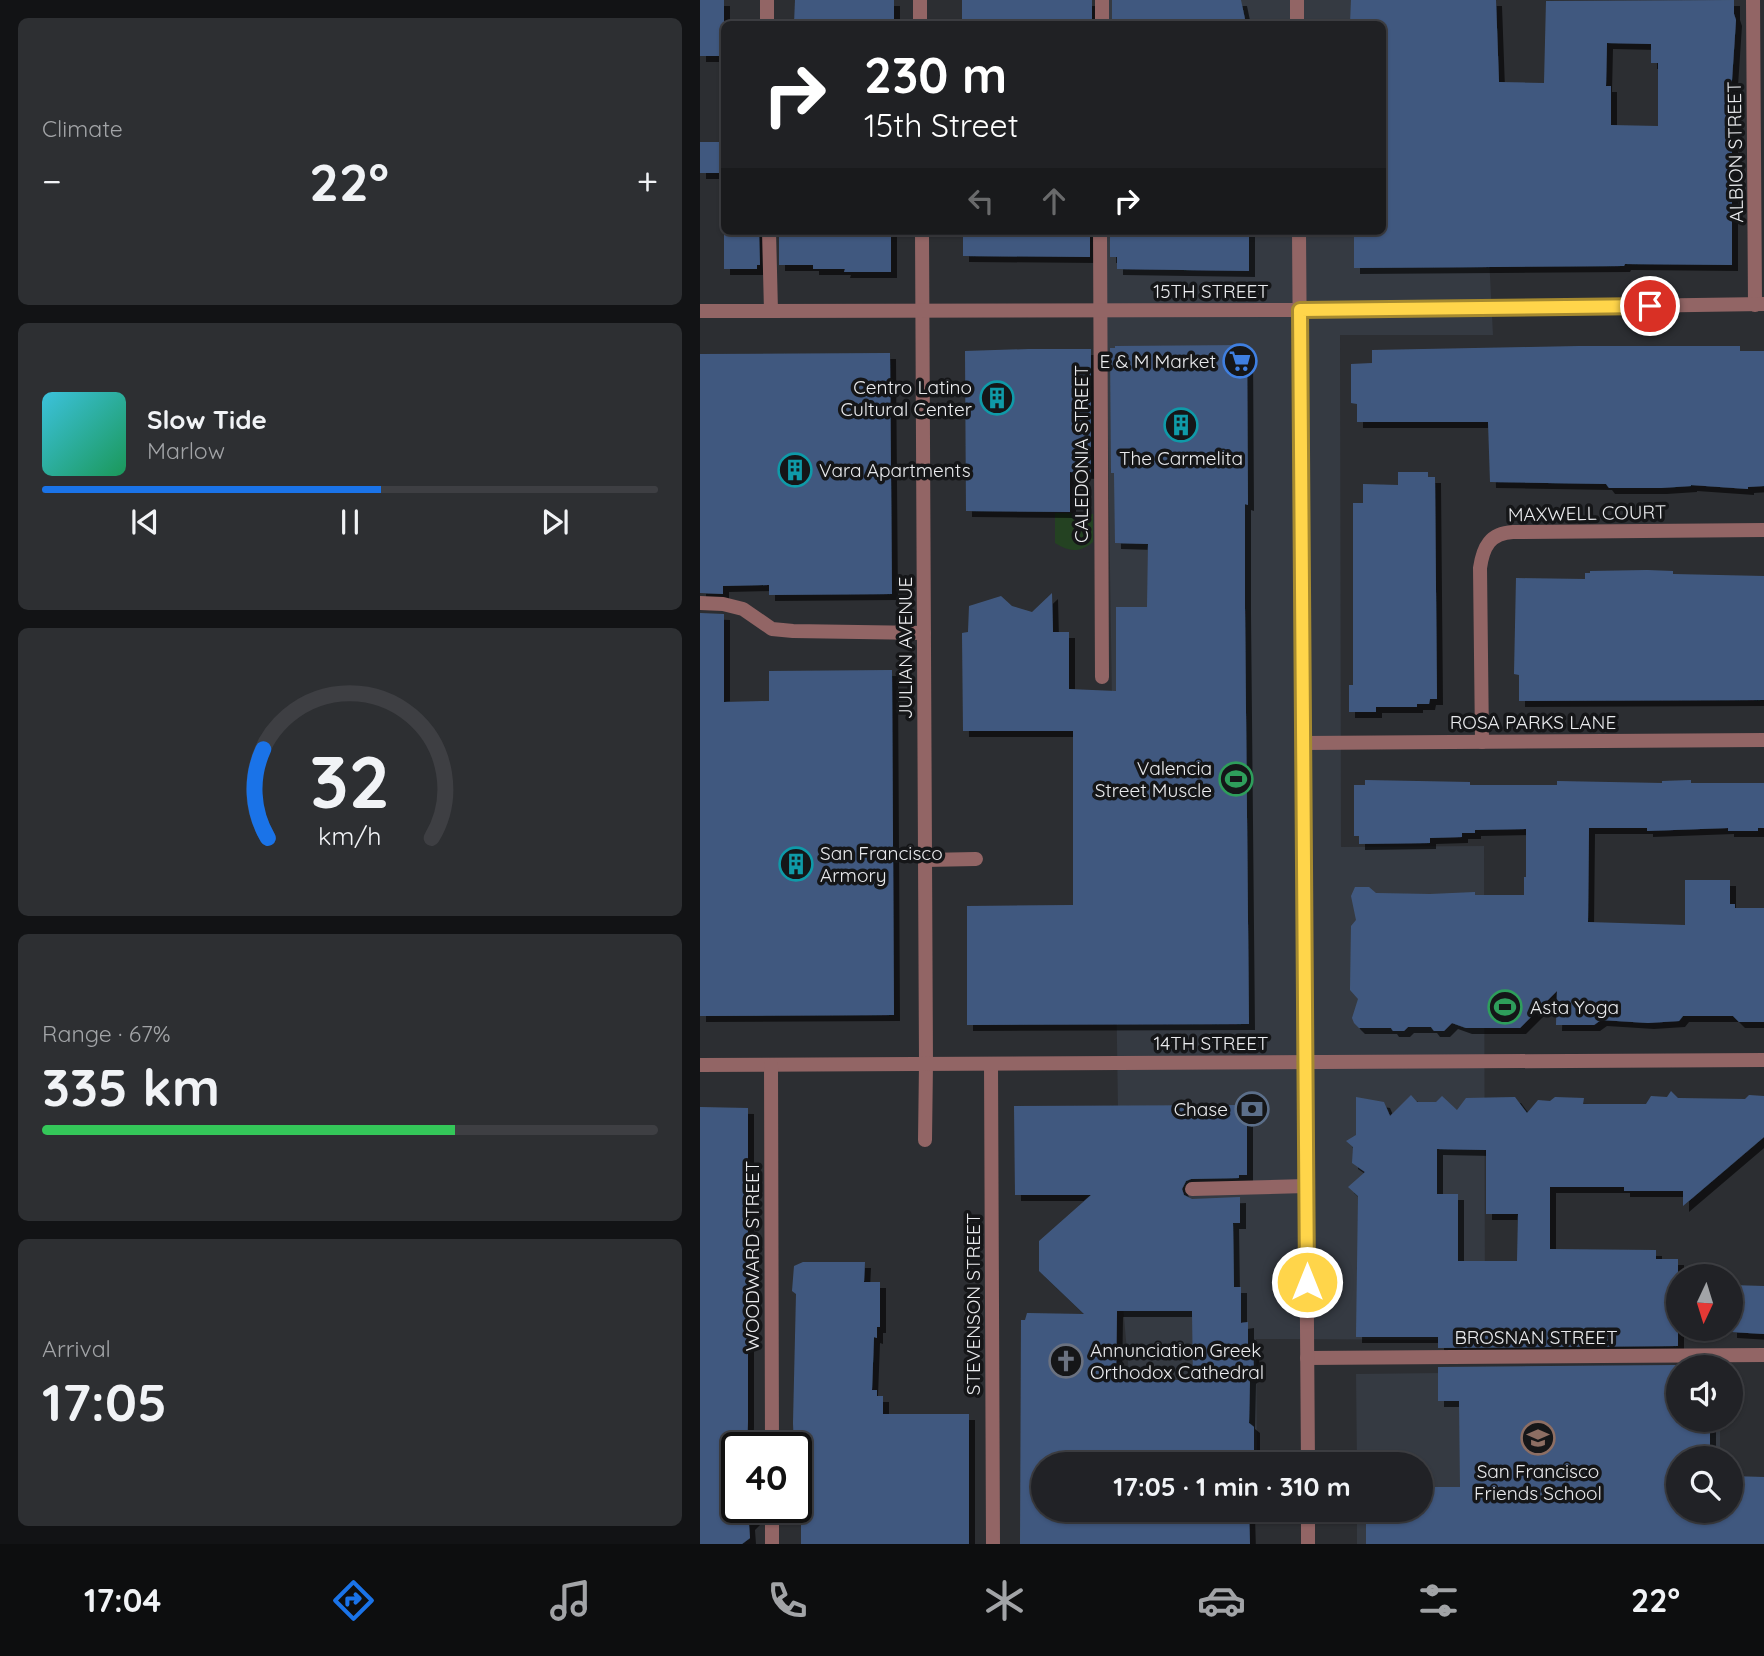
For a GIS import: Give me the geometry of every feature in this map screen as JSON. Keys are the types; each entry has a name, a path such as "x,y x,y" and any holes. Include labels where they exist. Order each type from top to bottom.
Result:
{"street":[{"path":"767,0 767,21"},
{"path":"920,0 920,21"},
{"path":"1101,21 1102,0"},
{"path":"1297,0 1297,21"},
{"name":"ALBION STREET","path":"1753,0 1760,304"},
{"path":"769,235 771,311"},
{"name":"JULIAN AVENUE","path":"922,235 925,1140"},
{"name":"CALEDONIA STREET","path":"1100,235 1102,677"},
{"path":"1299,235 1308,1452"},
{"name":"15TH STREET","path":"700,311 1300,310 1760,304"},
{"name":"MAXWELL COURT","path":"1482,742 1480,568 1485,547 1494,536 1513,532 1764,530"},
{"path":"700,603 723,604 743,609 772,629 924,633"},
{"name":"ROSA PARKS LANE","path":"1303,743 1764,740"},
{"path":"925,860 976,859"},
{"name":"14TH STREET","path":"700,1065 1764,1060"},
{"name":"STEVENSON STREET","path":"991,1064 993,1544"},
{"name":"WOODWARD STREET","path":"771,1065 772,1432"},
{"path":"1192,1189 1306,1186"},
{"name":"BROSNAN STREET","path":"1307,1358 1764,1355"},
{"path":"1308,1522 1308,1544"},
{"path":"772,1523 772,1544"}],"shaded area":[{"path":"1101,0 1476,0 1493,335 1340,335 1341,847 1484,846 1485,1340 1256,1339 1257,1452 1136,1452 1123,1306 1119,1178 1105,235 1386,235 1386,21 1102,21"},
{"name":"San Francisco Friends School","path":"1666,1370 1666,1432 1720,1432 1720,1446 1666,1446 1666,1523 1694,1523 1719,1544 1357,1544 1357,1522 1433,1522 1433,1452 1357,1452 1356,1374"}],"green space":[{"path":"1055,513 1093,514 1093,542 1074,550 1055,543"}],"building":[{"path":"700,0 724,0 721,56 700,56"},
{"path":"795,0 894,0 894,21 794,21"},
{"path":"962,0 1092,0 1092,21 962,21"},
{"path":"1112,0 1241,0 1245,21 1112,21"},
{"path":"1351,0 1496,0 1499,82 1544,83 1546,1 1734,0 1736,20 1732,80 1732,265 1354,268 1354,235 1386,235 1386,21 1350,21","holes":["1607,43 1651,44 1651,63 1658,63 1658,126 1611,125 1611,86 1606,86"]},
{"path":"700,142 721,142 721,173 700,173"},
{"path":"724,235 759,235 760,265 757,265 757,269 724,269"},
{"path":"779,235 891,235 891,272 844,272 845,269 813,269 813,265 779,265"},
{"path":"963,235 1090,235 1090,257 963,256"},
{"path":"1110,235 1249,235 1249,271 1117,269 1117,257 1110,257"},
{"path":"1247,345 1248,505 1245,504 1245,607 1249,1024 967,1025 967,906 1073,905 1073,731 963,731 962,633 968,632 969,606 1001,596 1012,606 1032,612 1052,593 1053,632 1069,632 1069,689 1116,691 1116,607 1147,607 1148,544 1115,543 1114,473 1111,473 1110,348"},
{"path":"1740,346 1740,351 1764,351 1764,486 1748,489 1691,485 1609,488 1606,484 1490,482 1488,422 1357,422 1357,404 1351,403 1351,364 1372,363 1372,350"},
{"path":"1091,349 1091,473 1070,472 1070,512 966,511 965,351"},
{"name":"Vara Apartments","path":"890,353 892,594 769,595 769,585 723,586 723,594 700,593 700,354"},
{"path":"1398,472 1428,472 1428,477 1435,477 1437,699 1430,699 1429,704 1417,704 1417,707 1376,707 1376,712 1349,712 1349,685 1353,685 1353,503 1363,503 1363,484 1398,485"},
{"path":"1590,571 1673,571 1673,574 1764,576 1764,700 1519,701 1519,675 1514,674 1516,578 1585,579 1585,573"},
{"name":"San Francisco Armory","path":"700,613 724,614 724,702 769,701 769,671 892,670 894,1015 700,1016"},
{"path":"1365,780 1470,782 1470,785 1557,785 1557,781 1662,783 1691,780 1691,783 1764,783 1764,828 1758,828 1758,831 1728,831 1728,828 1647,831 1647,828 1589,828 1588,922 1685,925 1685,880 1730,880 1730,904 1735,904 1735,908 1764,908 1764,1022 1739,1022 1733,1016 1683,1016 1679,1021 1648,1023 1601,1020 1594,1025 1556,1025 1557,991 1520,1028 1466,1028 1452,1023 1444,1031 1434,1031 1431,1027 1408,1027 1404,1031 1393,1031 1391,1028 1359,1028 1352,1018 1358,999 1350,990 1351,926 1356,920 1351,896 1355,887 1369,887 1376,893 1475,892 1475,895 1524,895 1526,877 1526,829 1475,830 1475,833 1462,833 1462,837 1430,838 1430,843 1359,844 1359,836 1354,836 1354,785 1365,785"},
{"path":"1671,1091 1678,1098 1745,1099 1749,1095 1764,1096 1764,1137 1683,1206 1683,1191 1624,1191 1624,1187 1550,1187 1550,1249 1656,1250 1656,1259 1678,1259 1678,1264 1666,1264 1666,1341 1678,1341 1678,1346 1438,1348 1438,1337 1356,1337 1358,1196 1348,1187 1365,1172 1352,1163 1353,1147 1346,1141 1356,1135 1356,1097 1384,1102 1390,1116 1411,1095 1417,1102 1436,1102 1442,1096 1457,1110 1466,1098 1515,1097 1527,1113 1538,1100 1550,1101 1555,1097 1584,1098 1583,1104 1646,1104 1651,1096 1667,1097","holes":["1437,1149 1486,1150 1486,1214 1518,1214 1517,1261 1458,1261 1458,1194 1437,1194"]},
{"name":"Annunciation Greek Orthodox Cathedral","path":"1247,1105 1247,1175 1239,1175 1239,1178 1191,1179 1186,1181 1182,1189 1184,1195 1192,1199 1240,1197 1240,1223 1233,1223 1234,1287 1241,1287 1241,1323 1248,1322 1248,1345 1253,1344 1254,1374 1250,1378 1249,1423 1254,1427 1254,1452 1031,1452 1031,1522 1249,1522 1250,1544 1020,1544 1021,1320 1025,1320 1027,1313 1084,1314 1039,1271 1039,1241 1091,1195 1015,1195 1014,1106","holes":["1117,1311 1192,1311 1193,1380 1116,1380"]},
{"path":"700,1107 748,1108 748,1432 721,1432 721,1523 750,1523 750,1538 742,1544 700,1544"},
{"path":"803,1262 865,1262 864,1282 880,1282 880,1327 877,1327 877,1338 874,1337 872,1390 877,1390 877,1396 883,1396 883,1414 969,1414 969,1544 801,1544 801,1523 812,1523 812,1432 793,1432 796,1294 792,1291 794,1266"},
{"path":"1743,1285 1764,1286 1764,1334 1743,1333"},
{"name":"San Francisco Friends School","path":"1666,1365 1666,1432 1710,1432 1710,1446 1666,1446 1666,1523 1743,1523 1743,1476 1764,1477 1764,1544 1366,1544 1366,1522 1433,1522 1433,1487 1460,1487 1459,1401 1438,1401 1438,1367"}],"place":[{"name":"E & M Market","path":"1240,361"},
{"name":"Centro Latino Cultural Center","path":"997,398"},
{"name":"The Carmelita","path":"1181,425"},
{"name":"Vara Apartments","path":"795,470"},
{"name":"Valencia Street Muscle","path":"1236,779"},
{"name":"San Francisco Armory","path":"796,864"},
{"name":"Asta Yoga","path":"1505,1007"},
{"name":"Chase","path":"1252,1109"},
{"name":"Annunciation Greek Orthodox Cathedral","path":"1066,1361"},
{"name":"San Francisco Friends School","path":"1538,1438"}],"route":[{"path":"1307,1282 1300,310 1650,306"}]}
